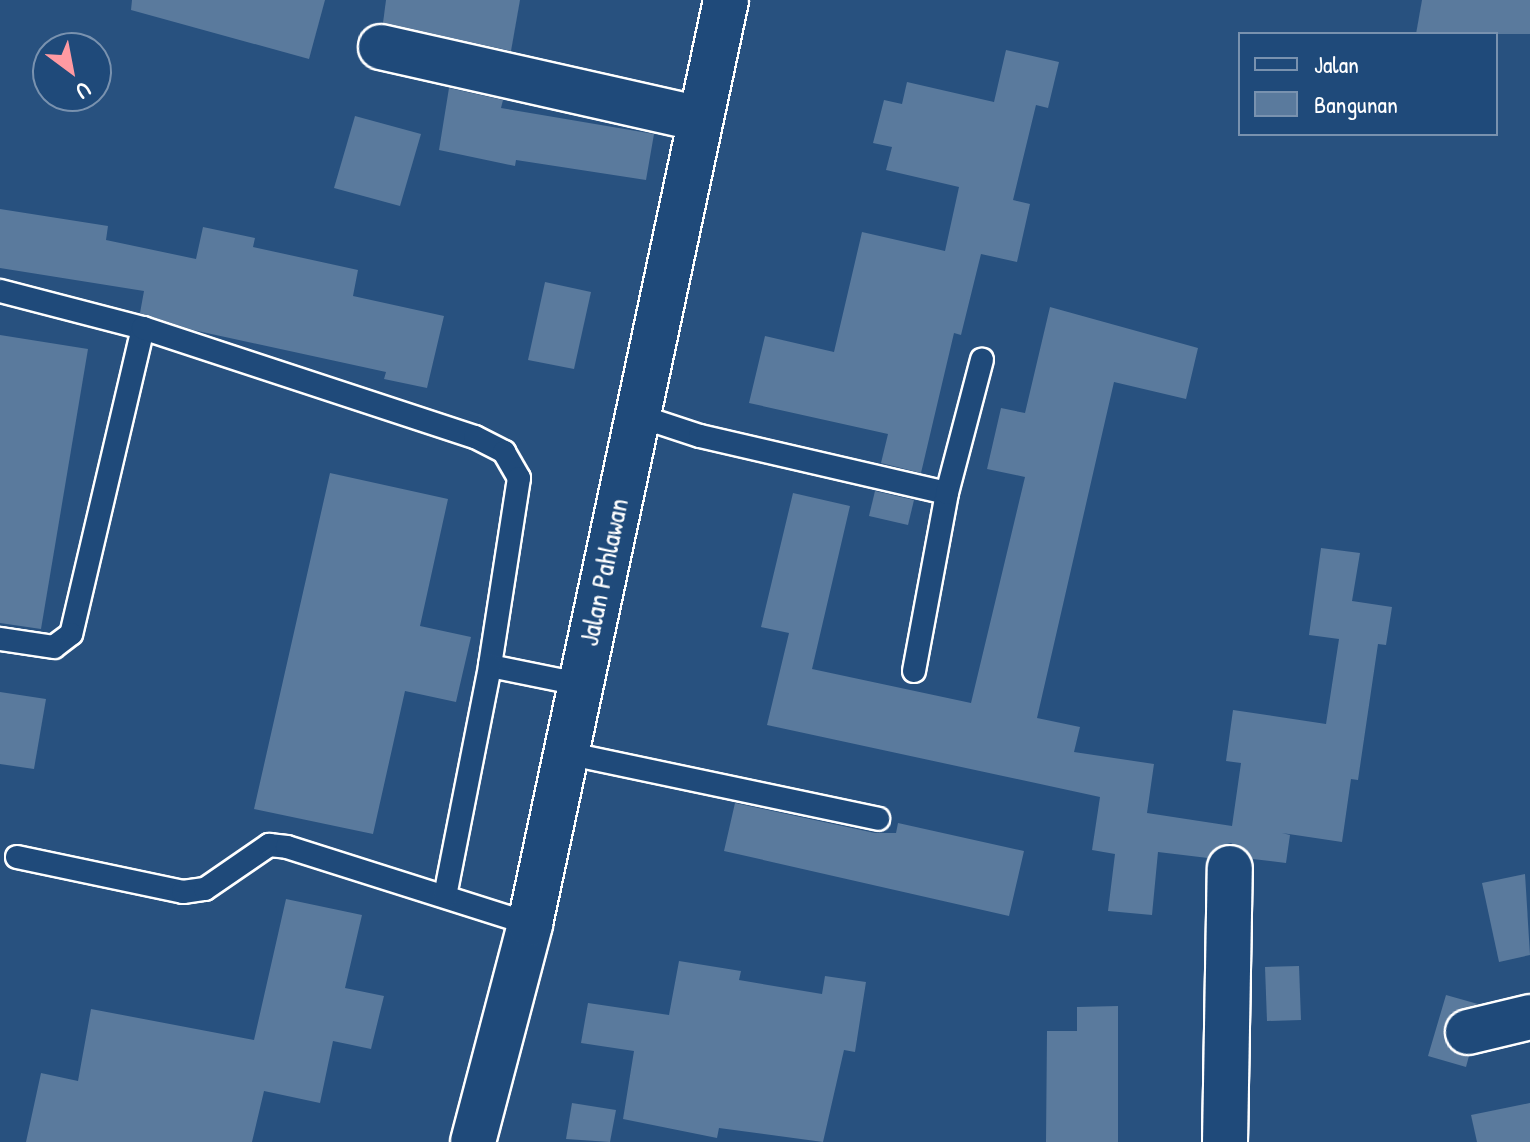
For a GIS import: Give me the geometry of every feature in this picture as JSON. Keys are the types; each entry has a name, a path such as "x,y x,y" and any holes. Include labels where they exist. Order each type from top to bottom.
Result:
{"street":[{"name":"Jalan Pahlawan","path":"473,1142 530,924 726,0"},
{"path":"381,47 700,119"},
{"path":"1225,1142 1230,868"},
{"path":"1468,1032 1530,1017"}],"lane":[{"path":"0,291 143,328 475,437 504,452 519,478 490,666 445,896"},
{"path":"0,639 54,647 71,634 143,328"},
{"path":"914,671 947,493 982,360"},
{"path":"636,415 700,436 947,493"},
{"path":"490,666 579,684"},
{"path":"566,753 878,819"},
{"path":"17,857 183,892 205,889 269,845 278,846 530,924"}],"building":[{"path":"132,0 325,0 309,59 131,10"},
{"path":"386,0 520,0 511,51 383,23"},
{"path":"1422,0 1530,0 1530,34 1416,32"},
{"path":"1006,50 1059,62 1048,108 1036,105 1013,200 1030,204 1017,262 981,254 961,335 954,333 921,473 881,463 888,434 749,403 765,336 834,352 862,232 945,251 959,187 886,170 892,147 873,143 884,100 902,104 907,82 994,102"},
{"path":"449,88 503,100 501,108 654,134 646,180 516,160 515,166 439,150"},
{"path":"355,116 421,134 400,206 334,188"},
{"path":"0,209 108,226 106,240 196,259 203,227 255,238 253,247 358,270 353,296 444,316 427,388 384,379 386,372 193,330 140,313 144,291 0,268"},
{"path":"545,282 591,292 574,369 528,360"},
{"path":"1050,307 1198,348 1186,399 1114,382 1037,718 1080,727 1074,752 1154,764 1147,813 1232,826 1241,763 1226,761 1233,710 1326,724 1339,639 1309,635 1321,548 1360,553 1352,601 1392,607 1386,645 1378,644 1358,780 1351,779 1342,842 1282,833 1290,835 1286,863 1253,859 1231,843 1217,847 1208,858 1158,852 1152,915 1108,911 1115,854 1092,850 1100,797 767,725 789,633 761,627 793,493 850,506 812,669 971,703 1025,477 987,469 1001,408 1025,413"},
{"path":"0,335 88,349 41,629 0,623"},
{"path":"330,473 448,499 420,626 471,637 456,702 405,691 373,834 254,809"},
{"path":"875,491 914,500 908,525 869,516"},
{"path":"0,692 46,699 34,769 0,764"},
{"path":"735,803 875,833 896,833 898,823 1024,851 1009,916 724,851"},
{"path":"1525,874 1530,955 1499,962 1482,883"},
{"path":"286,899 362,915 345,988 384,996 371,1049 333,1041 320,1103 264,1091 252,1142 26,1142 41,1073 78,1081 91,1009 254,1040"},
{"path":"679,961 741,971 739,980 822,994 825,976 866,982 855,1052 844,1050 823,1142 719,1128 717,1138 623,1119 634,1051 581,1043 588,1003 669,1015"},
{"path":"1299,966 1301,1020 1267,1021 1265,967"},
{"path":"1446,995 1478,1004 1451,1013 1444,1026 1449,1049 1469,1056 1466,1067 1428,1056"},
{"path":"1118,1006 1118,1142 1046,1142 1047,1031 1077,1031 1077,1007"},
{"path":"572,1103 616,1110 610,1142 566,1139"},
{"path":"1530,1103 1530,1142 1477,1142 1471,1115"}]}
